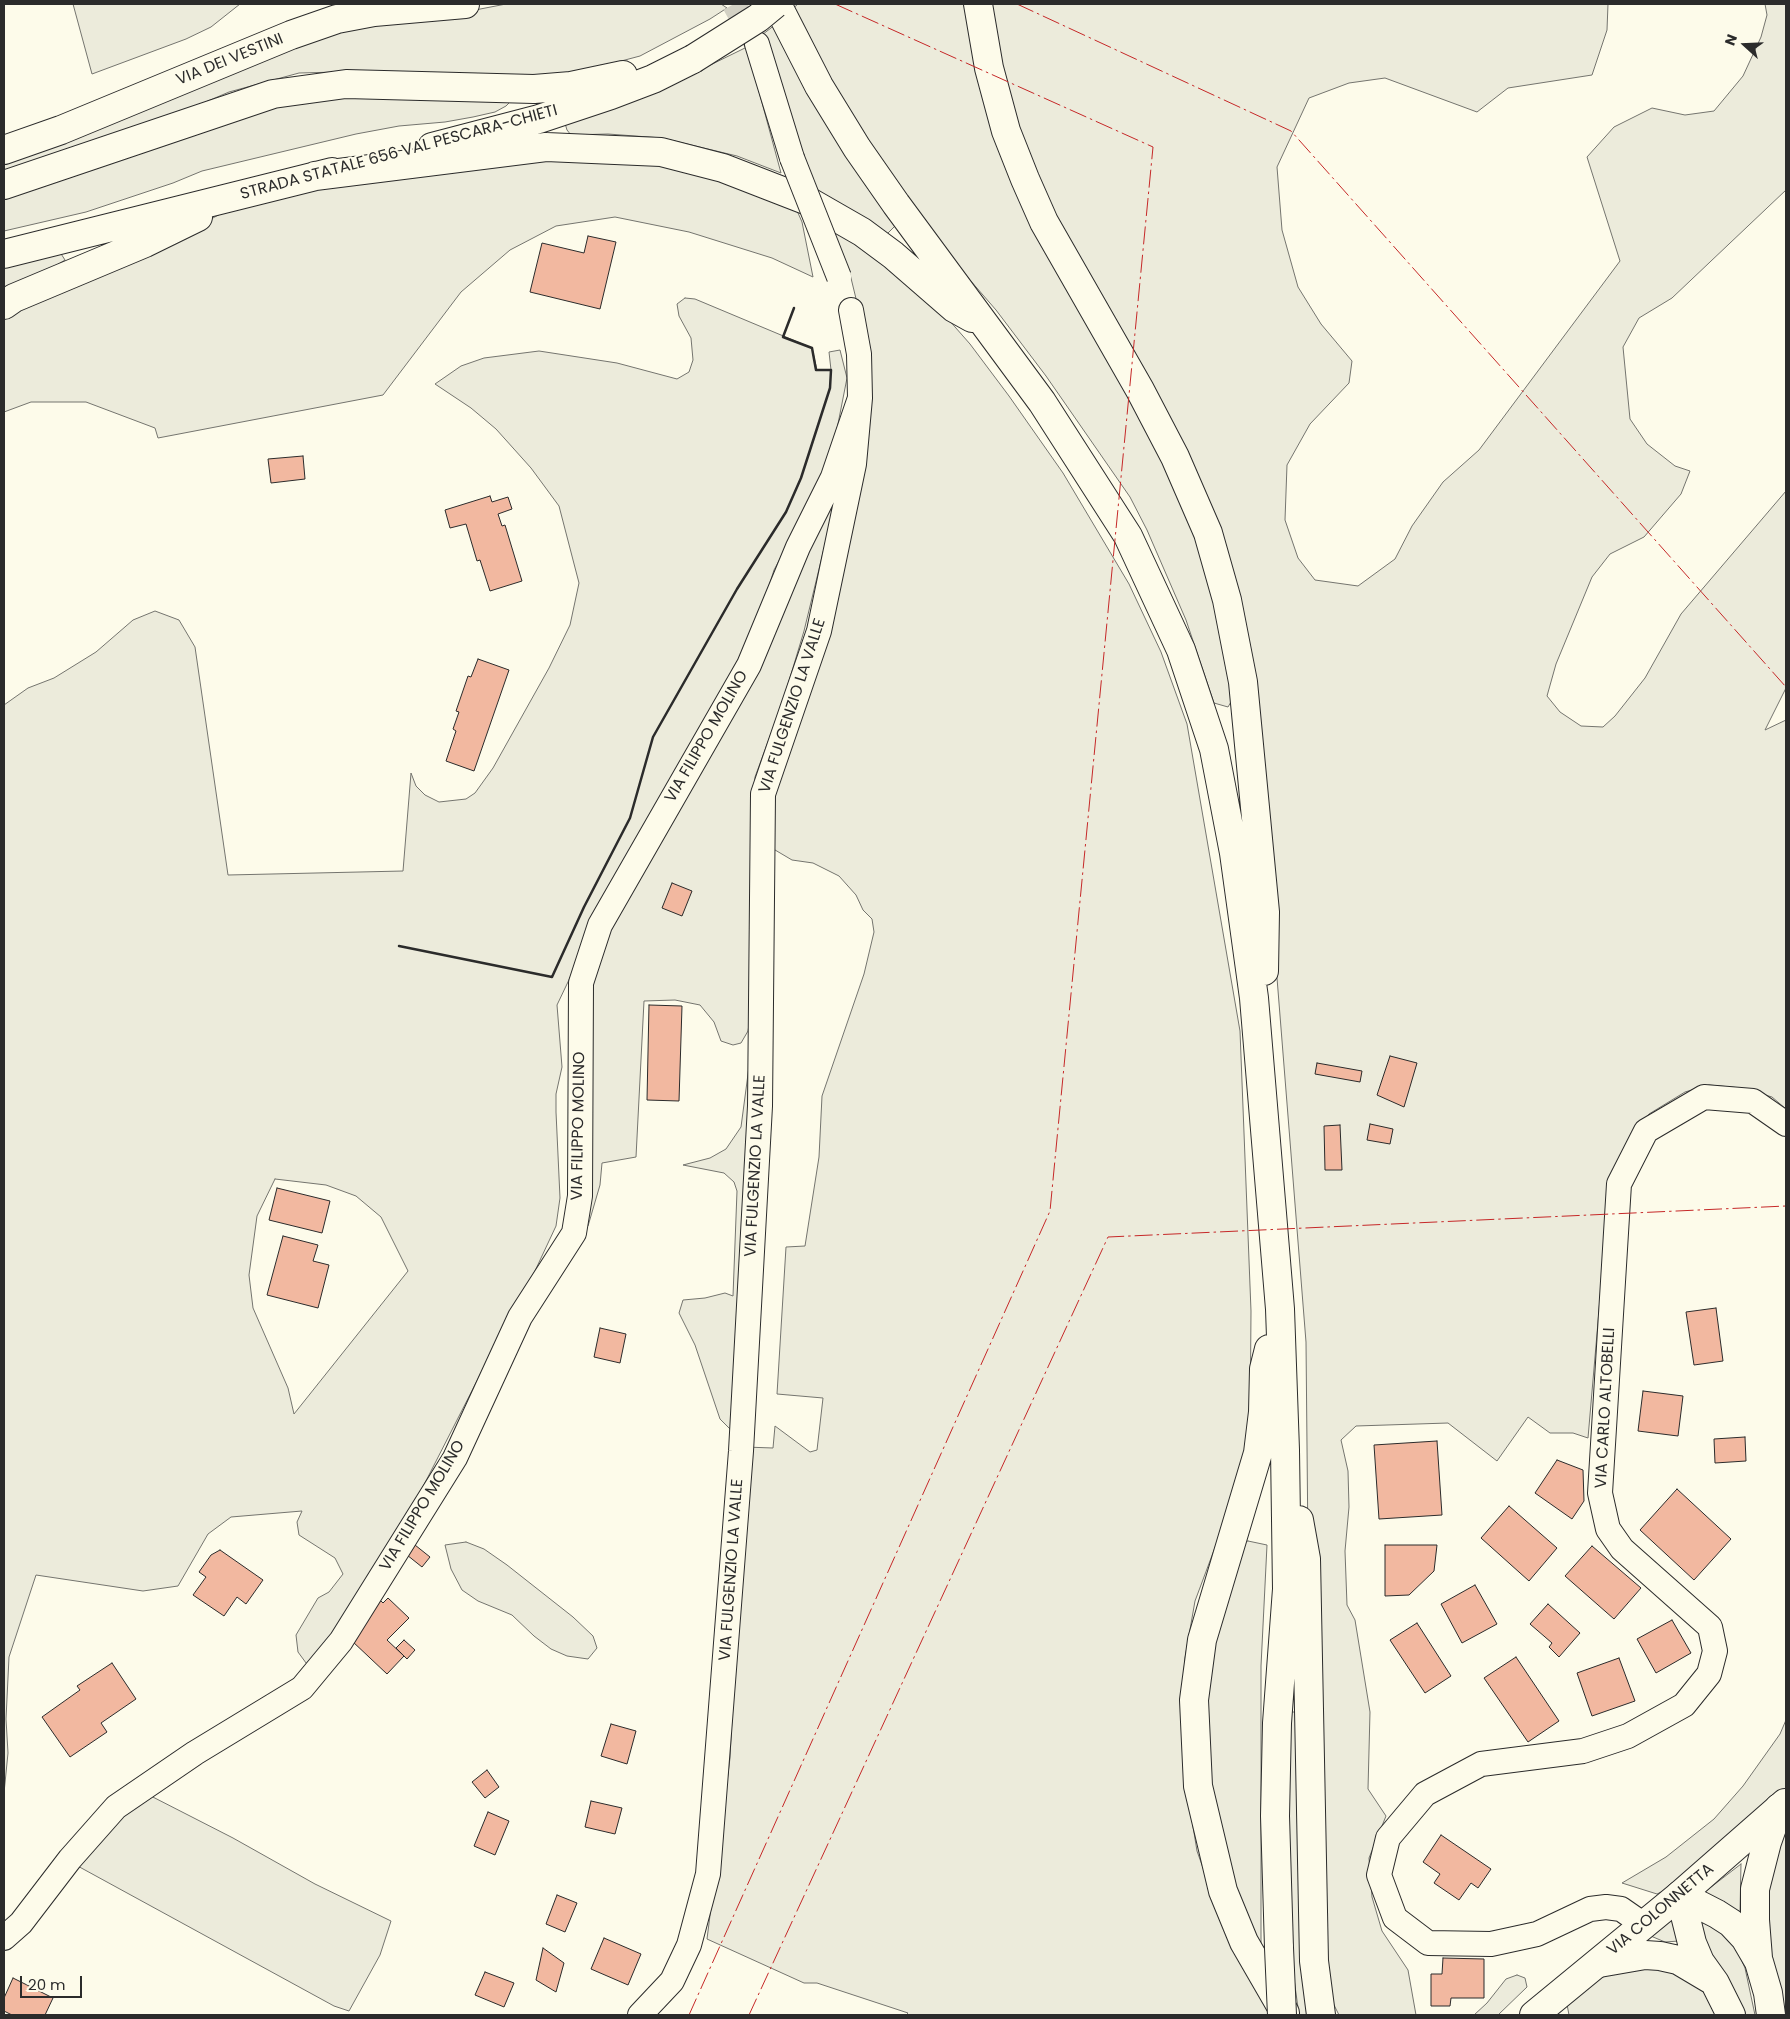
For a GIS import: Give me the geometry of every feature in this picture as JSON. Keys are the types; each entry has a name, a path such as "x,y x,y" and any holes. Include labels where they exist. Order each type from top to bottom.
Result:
{"main road":[{"name":"VIA DEI VESTINI","path":"4,150 62,130 291,34 337,20 374,12 465,4"},
{"name":"STRADA STATALE 656 VAL PESCARA-CHIETI","path":"4,254 539,118 654,79 693,59 758,18 776,4"},
{"path":"776,4 819,86 856,148 1042,402 1128,536 1181,650 1205,718 1226,800 1245,930 1261,1070 1280,1309 1286,1450 1287,1589 1277,1723 1275,1816 1282,2015"},
{"path":"978,4 989,68 1006,131 1025,179 1044,222 1140,390 1175,457 1208,533 1227,600 1243,682 1265,912 1261,1070"},
{"path":"4,185 273,94 346,84 500,90 570,86 693,59"},
{"path":"315,176 546,147 634,150 669,154 723,168 808,201 862,232 893,255 954,308 988,327"},
{"path":"4,305 14,298 144,243 248,192"},
{"path":"1280,1309 1264,1370 1263,1412 1258,1453 1202,1640 1194,1700 1198,1786 1222,1891 1244,1942 1286,2015"},
{"path":"1286,1450 1306,1559 1314,1961 1321,2015"},
{"path":"1771,2015 1768,1993 1759,1962 1754,1920 1755,1890 1767,1842 1783,1805"},
{"name":"VIA COLONNETTA","path":"1534,2015 1680,1895 1783,1805"},
{"path":"1680,1895 1731,1923 1752,1948 1759,1962"},
{"path":"1680,1895 1692,1943 1700,1962 1715,1983 1731,2015"},
{"path":"1599,1962 1645,1955 1660,1956 1678,1960 1695,1968 1715,1983"}],"street":[{"path":"757,44 792,158 839,277"},
{"name":"VIA FULGENZIO LA VALLE","path":"640,2015 672,1981 689,1945 708,1874 741,1451 760,1106 764,794 819,631 854,464 860,398 859,354 851,310"},
{"name":"VIA FILIPPO MOLINO","path":"4,1938 22,1923 70,1859 116,1807 195,1753 302,1688 341,1640 455,1458 520,1318 574,1233 580,1196 581,983 600,924 749,665 798,546 833,477 860,398"},
{"name":"VIA CARLO ALTOBELLI","path":"1644,1925 1621,1909 1606,1907 1590,1909 1537,1934 1492,1944 1428,1943 1395,1918 1379,1875 1388,1838 1425,1794 1481,1764 1583,1751 1628,1736 1684,1705 1709,1674 1714,1652 1710,1627 1622,1549 1608,1529 1600,1493 1619,1184 1646,1131 1704,1097 1753,1100 1786,1124"}],"shaded area":[{"path":"73,4 240,4 211,27 186,39 92,74"},
{"path":"506,4 721,4 727,8 640,56 595,68 528,81 378,71 299,73 229,92 126,136 4,178 4,156 341,27 470,11"},
{"path":"798,4 968,4 973,46 1136,394 1199,542 1220,609 1235,695 1228,707 1214,703 1186,620 1147,530 1130,497 1046,376 996,310 943,249 846,111 791,10"},
{"path":"990,4 1608,4 1607,30 1592,75 1508,88 1477,112 1385,78 1349,83 1309,98 1277,167 1282,230 1298,287 1321,324 1352,361 1349,383 1310,424 1287,465 1285,520 1298,558 1315,580 1358,586 1395,559 1412,526 1443,482 1479,450 1620,261 1587,157 1614,127 1652,108 1685,115 1714,111 1743,76 1761,37 1767,15 1765,4 1786,4 1786,190 1672,298 1639,318 1623,347 1630,419 1647,444 1675,466 1690,471 1681,494 1644,537 1610,554 1592,577 1556,664 1547,696 1560,712 1581,726 1603,727 1615,716 1645,678 1681,614 1786,491 1786,688 1765,730 1786,720 1786,1109 1772,1097 1741,1088 1709,1085 1685,1092 1649,1114 1631,1139 1608,1206 1588,1438 1573,1433 1550,1433 1528,1417 1497,1461 1448,1423 1356,1426 1341,1440 1348,1471 1349,1507 1345,1551 1347,1605 1355,1620 1370,1712 1368,1789 1386,1816 1369,1858 1372,1897 1382,1931 1408,1970 1416,2015 1339,2015 1329,1995 1308,1550 1306,1342 1270,890 1229,573 1012,129"},
{"path":"780,21 895,226 886,235 820,197 758,38"},
{"path":"747,47 781,173 737,156 662,138 608,134 571,135 567,130 564,120 690,75"},
{"path":"368,93 511,101 495,112 473,117 445,122 399,126 356,134 202,171 173,183 86,212 4,231 4,193 287,98"},
{"path":"548,151 659,157 791,197 802,222 813,277 772,258 689,232 615,217 556,226 510,250 461,292 383,395 158,438 155,428 86,402 31,402 4,412 4,314 177,237 260,193"},
{"path":"827,220 926,294 970,344 1009,396 1063,473 1129,584 1161,652 1187,724 1240,1031 1251,1311 1250,1438 1229,1510 1195,1601 1185,1658 1181,1713 1184,1771 1197,1851 1223,1924 1265,1992 1268,2015 906,2015 908,2013 817,1983 804,1983 707,1939 730,1758 745,1447 773,1448 775,1426 810,1452 817,1450 823,1398 777,1394 786,1247 805,1246 819,1157 822,1096 864,974 874,932 872,919 863,910 856,895 839,876 813,863 792,860 770,847 772,788 869,352 850,274"},
{"path":"58,249 65,260 4,297 4,263"},
{"path":"685,298 695,299 812,348 817,370 831,370 829,352 840,350 847,378 836,434 817,490 774,570 757,624 587,942 557,1005 562,1067 556,1094 560,1198 556,1226 534,1273 406,1520 353,1610 309,1667 298,1652 296,1635 318,1598 329,1592 343,1574 335,1558 299,1535 297,1522 302,1511 231,1517 208,1534 178,1586 143,1591 36,1575 9,1657 6,1719 8,1753 4,1793 4,705 28,688 54,678 96,652 133,620 155,611 179,620 195,647 228,875 403,871 411,773 416,786 425,795 439,802 466,799 475,793 493,768 549,668 570,625 579,583 559,506 531,468 496,429 471,408 435,384 461,366 484,358 539,351 617,363 677,379 689,372 693,360 691,338 679,316 677,304","holes":["275,1179 326,1185 356,1196 381,1217 408,1271 294,1414 288,1388 253,1308 249,1275 257,1216"]},
{"path":"837,495 804,631 783,701 755,777 752,829 751,1012 748,1031 741,1043 733,1045 721,1041 714,1022 700,1005 675,1000 644,1001 636,1157 602,1163 600,1185 588,1226 574,1240 583,1018 607,926 775,617"},
{"path":"750,1059 754,1083 735,1434 720,1419 695,1345 679,1313 683,1300 705,1298 725,1293 733,1296 737,1191 734,1182 724,1173 683,1165 710,1158 726,1149 741,1127"},
{"path":"1248,1541 1267,1545 1261,1666 1261,1952 1218,1863 1202,1668 1242,1542"},
{"path":"466,1542 484,1549 507,1565 573,1617 593,1636 597,1648 588,1659 567,1656 551,1649 512,1615 478,1601 462,1590 451,1569 445,1545"},
{"path":"1288,1712 1301,1712 1317,2015 1299,2015 1291,1957 1286,1849"},
{"path":"1786,1720 1786,1796 1676,1885 1657,1894 1622,1883 1666,1857 1714,1819 1743,1786 1780,1734"},
{"path":"145,1793 233,1838 315,1884 391,1921 380,1955 349,2011 334,2006 74,1864"},
{"path":"1786,1813 1786,2015 1777,2015 1763,1868"},
{"path":"1741,1864 1740,1912 1702,1894"},
{"path":"1676,1913 1679,1941 1665,1942 1646,1934"},
{"path":"1708,1916 1734,1943 1745,1968 1755,2015 1741,2015 1708,1958 1696,1920"},
{"path":"1644,1962 1704,1985 1720,2015 1569,2015 1566,1999 1597,1971"},
{"path":"1517,1975 1525,1978 1527,1987 1498,2015 1474,2015 1487,2003 1506,1979"}],"building":[{"path":"588,236 616,242 600,309 530,292 542,243 584,253"},
{"path":"303,456 305,479 271,483 268,459"},
{"path":"490,496 492,502 508,497 512,509 498,514 502,526 505,525 522,581 490,591 480,560 477,561 466,524 450,528 445,510"},
{"path":"478,659 509,670 474,771 446,761 456,731 453,729 459,712 456,711 468,676 471,677"},
{"path":"672,883 692,891 682,916 662,908"},
{"path":"649,1005 682,1006 679,1101 647,1100"},
{"path":"1390,1056 1417,1063 1404,1107 1377,1095"},
{"path":"1317,1063 1362,1071 1360,1082 1315,1074"},
{"path":"1370,1124 1393,1129 1390,1144 1367,1140"},
{"path":"1340,1125 1342,1170 1325,1170 1324,1126"},
{"path":"277,1188 330,1201 322,1233 269,1220"},
{"path":"283,1236 318,1245 313,1261 329,1265 318,1308 267,1295"},
{"path":"1716,1308 1723,1361 1694,1365 1686,1312"},
{"path":"600,1328 626,1334 620,1363 594,1357"},
{"path":"1643,1391 1683,1396 1678,1436 1638,1431"},
{"path":"1745,1437 1746,1461 1715,1463 1714,1439"},
{"path":"1437,1441 1442,1515 1379,1519 1374,1445"},
{"path":"1557,1460 1583,1470 1584,1501 1572,1519 1535,1493"},
{"path":"1677,1489 1731,1539 1694,1580 1640,1530"},
{"path":"1509,1506 1557,1548 1529,1581 1481,1538"},
{"path":"415,1545 430,1557 422,1567 407,1555"},
{"path":"1385,1545 1437,1545 1434,1571 1409,1595 1385,1596"},
{"path":"1592,1546 1641,1588 1614,1619 1565,1576"},
{"path":"220,1550 263,1580 246,1604 237,1597 224,1616 193,1595 206,1577 199,1572 211,1555"},
{"path":"1475,1585 1497,1624 1462,1643 1441,1604"},
{"path":"378,1598 383,1603 388,1598 409,1618 387,1640 404,1656 387,1674 352,1641 361,1631 353,1624"},
{"path":"1548,1604 1580,1633 1559,1657 1549,1647 1552,1643 1530,1624"},
{"path":"1672,1620 1691,1653 1656,1673 1637,1639"},
{"path":"1417,1623 1451,1676 1425,1693 1390,1640"},
{"path":"404,1640 415,1650 407,1659 396,1648"},
{"path":"1516,1657 1559,1721 1528,1742 1484,1678"},
{"path":"1619,1658 1635,1701 1592,1716 1577,1673"},
{"path":"112,1663 136,1699 101,1723 107,1732 70,1757 42,1717 80,1690 77,1686"},
{"path":"611,1724 636,1731 627,1764 601,1756"},
{"path":"487,1770 499,1787 485,1798 472,1782"},
{"path":"591,1801 622,1808 615,1834 585,1827"},
{"path":"488,1812 509,1821 495,1855 474,1846"},
{"path":"1441,1835 1491,1869 1478,1888 1471,1883 1459,1900 1434,1883 1440,1874 1423,1862"},
{"path":"557,1895 577,1903 565,1932 546,1924"},
{"path":"604,1938 641,1954 628,1985 591,1969"},
{"path":"543,1948 564,1963 556,1992 536,1980"},
{"path":"1443,1958 1484,1959 1484,1998 1451,1998 1450,2006 1431,2006 1431,1974 1442,1974"},
{"path":"485,1972 514,1983 504,2007 475,1995"},
{"path":"13,1978 53,1998 45,2015 12,2015 4,2011 4,1998"}],"tunnel":[{"path":"734,4 755,42"}],"wall":[{"path":"399,946 552,977 584,907 630,818 653,737 737,589 786,512 801,478 830,388 831,370 816,370 812,348 783,337 794,308"}],"power":[{"path":"689,2015 1050,1211 1153,147 835,4"},
{"path":"1017,4 1291,131 1786,687"},
{"path":"749,2015 1108,1237 1786,1206"}]}
